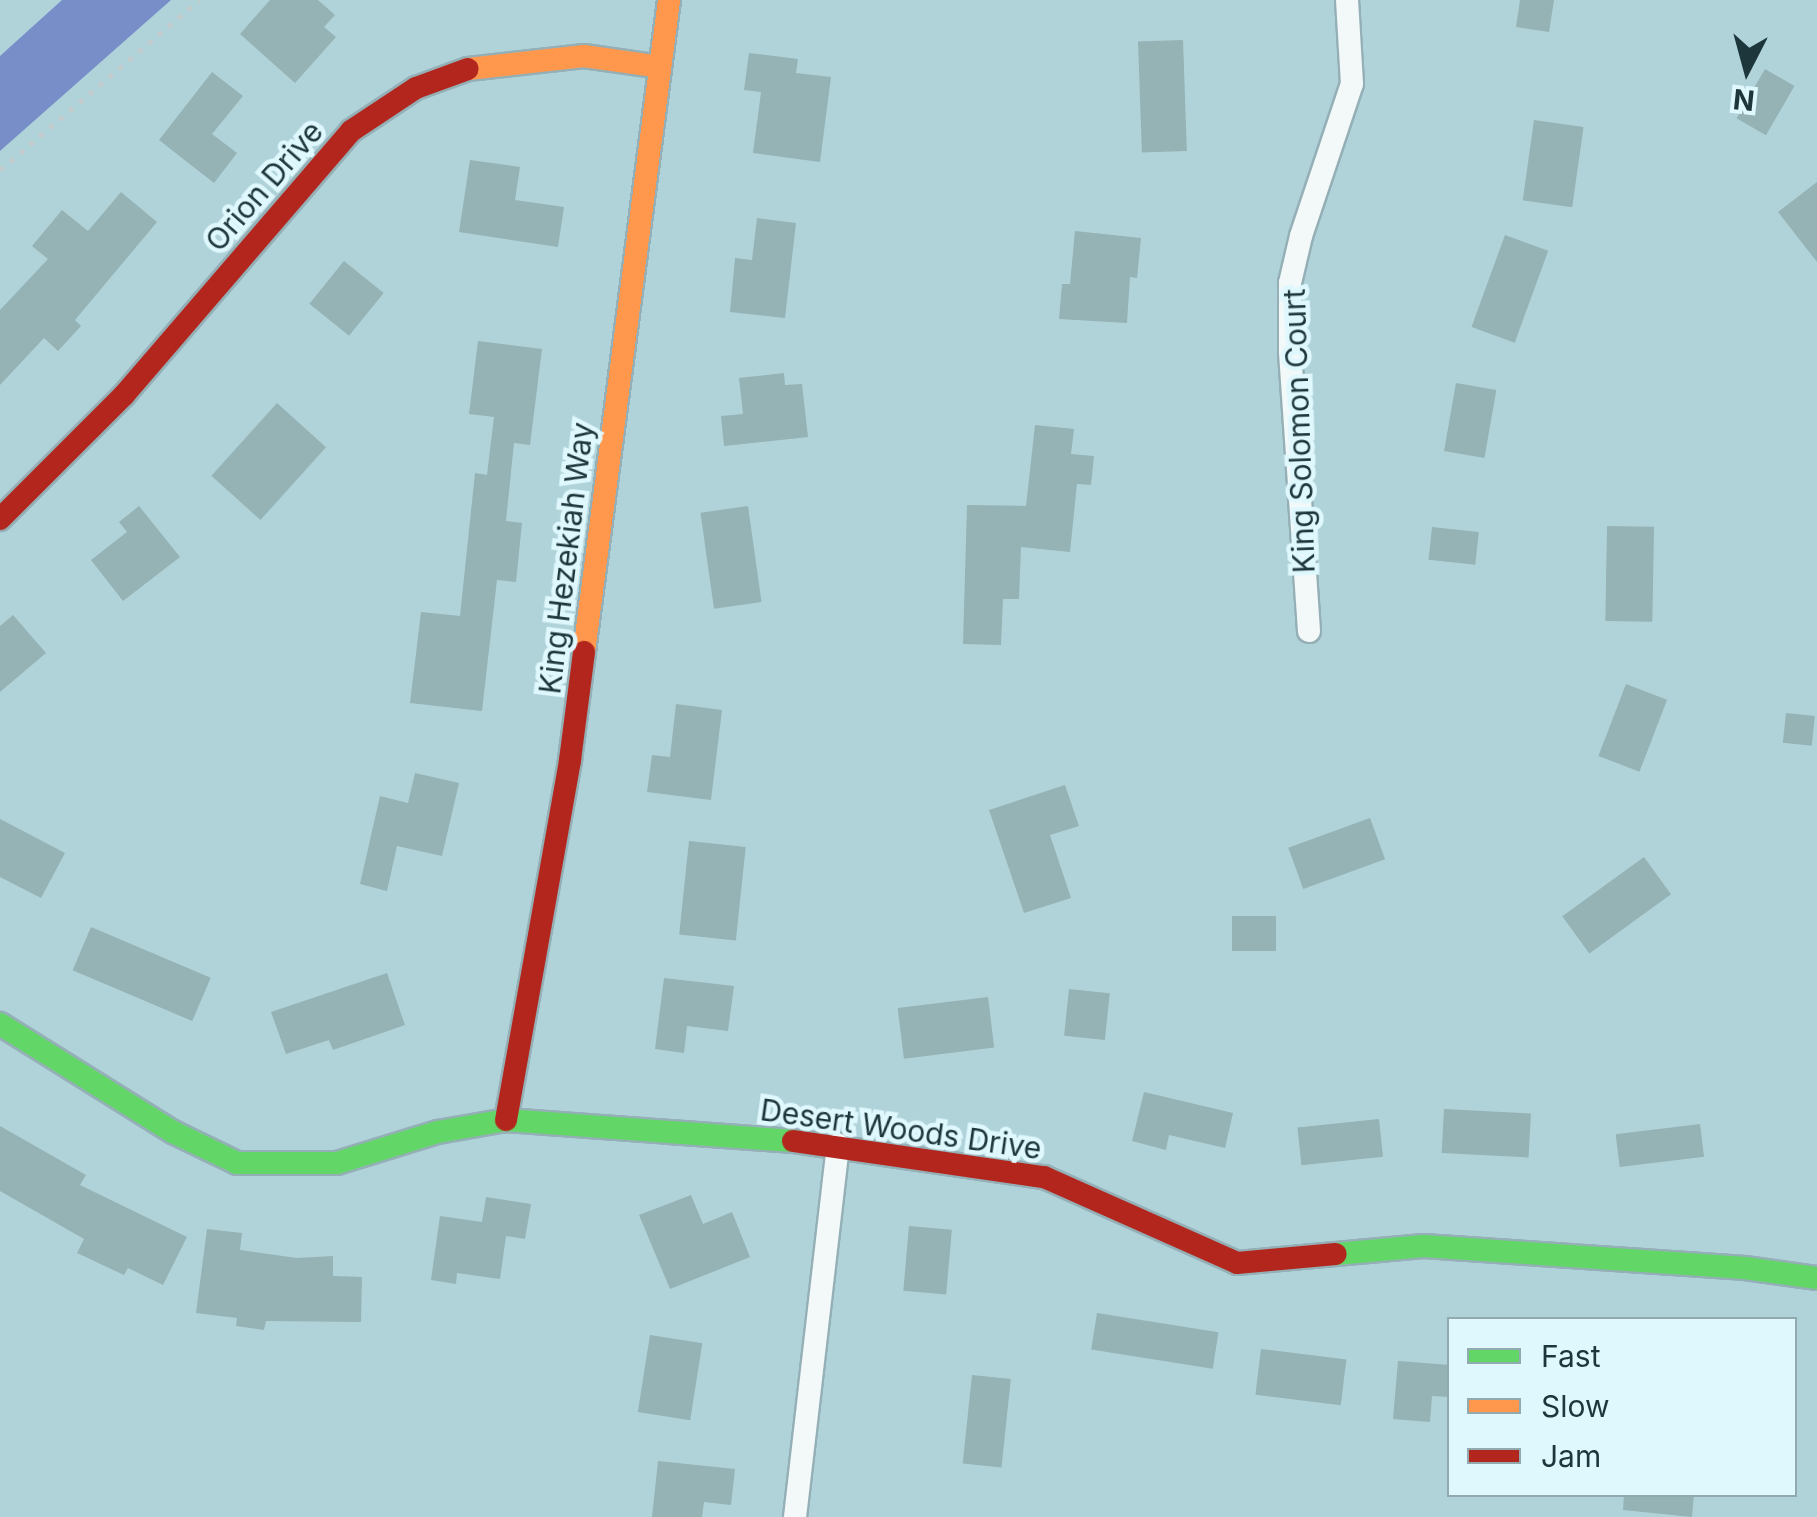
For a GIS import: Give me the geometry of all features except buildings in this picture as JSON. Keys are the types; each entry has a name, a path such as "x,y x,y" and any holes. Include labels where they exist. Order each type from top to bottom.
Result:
{"street":[{"name":"King Hezekiah Way","path":"506,1120 570,760 669,0"},
{"name":"King Solomon Court","path":"1309,631 1290,352 1290,283 1301,236 1352,84 1348,0"},
{"name":"Orion Drive","path":"0,519 124,395 351,130 416,88 474,67 584,56 660,67"},
{"name":"Desert Woods Drive","path":"0,1024 173,1132 237,1163 287,1166 337,1162 438,1132 506,1120 838,1144 1044,1177 1237,1263 1424,1246 1745,1268 1817,1278"},
{"path":"795,1517 838,1144"}],"path":[{"path":"0,170 198,0"}],"water":[{"path":"62,0 171,0 0,151 0,56"}],"traffic: fast":[{"path":"0,1024 173,1132 237,1163 337,1163 438,1132 506,1120 793,1141"},
{"path":"1336,1254 1424,1246 1745,1268 1817,1278"}],"traffic: slow":[{"path":"584,652 669,0"},
{"path":"468,69 584,56 660,67"}],"traffic: jam":[{"path":"0,519 124,395 351,131 416,88 468,69"},
{"path":"506,1120 570,760 584,652"},
{"path":"793,1141 1044,1177 1237,1263 1336,1254"}]}
